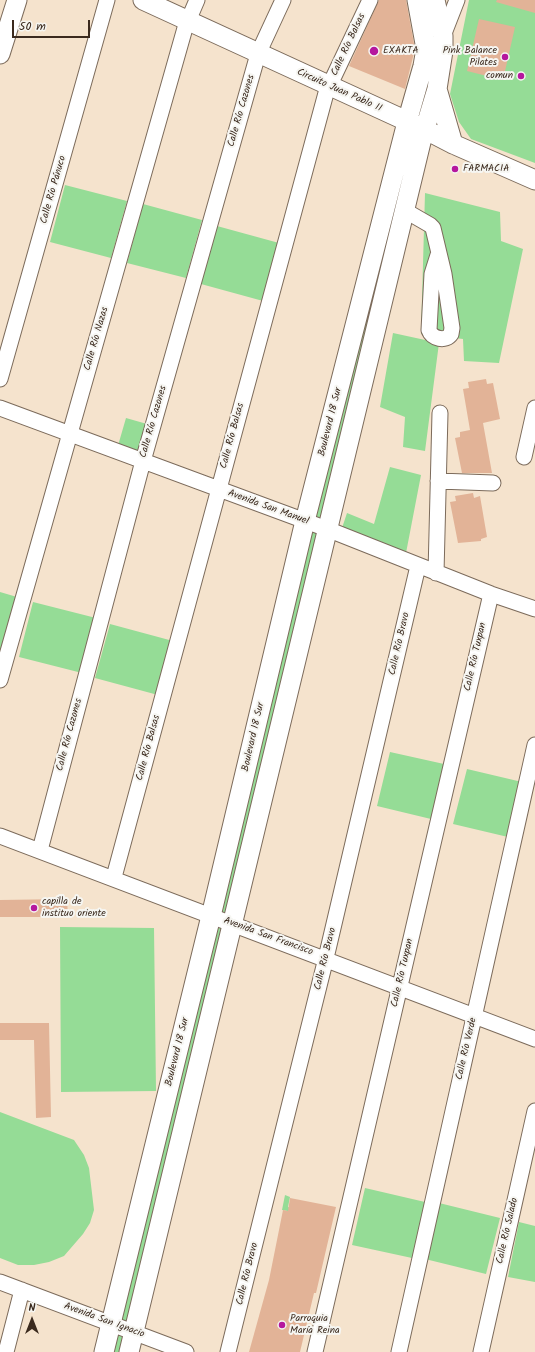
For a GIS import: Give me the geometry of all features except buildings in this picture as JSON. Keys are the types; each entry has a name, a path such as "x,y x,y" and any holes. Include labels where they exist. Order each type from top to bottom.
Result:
{"main road":[{"path":"6,36 6,8 9,0"},
{"path":"0,54 16,0"},
{"name":"Circuito Juan Pablo II","path":"143,0 187,22 535,180"},
{"name":"Boulevard 18 Sur","path":"104,1352 211,916 305,521 333,418 348,353 407,122 423,66 426,48 417,0"},
{"path":"129,1352 327,529 354,423 368,358 404,210 424,129 437,89 443,51 443,36 437,3"},
{"path":"437,89 453,144"},
{"path":"367,104 400,100 415,92"},
{"path":"348,353 368,358"},
{"path":"333,418 354,423"},
{"path":"320,466 342,471"}],"street":[{"name":"Calle Río Pánuco","path":"0,379 107,0"},
{"name":"Calle Río Nazas","path":"0,680 187,22 197,0"},
{"name":"Calle Río Cazones","path":"40,850 143,461 258,54 283,0"},
{"name":"Calle Río Balsas","path":"114,878 329,87 370,0"},
{"path":"443,36 457,0"},
{"path":"404,210 430,225 434,234 438,255"},
{"name":"Avenida San Manuel","path":"0,408 327,529 436,573 535,609"},
{"path":"524,457 535,408"},
{"path":"436,573 440,413"},
{"path":"438,481 493,483"},
{"name":"Calle Río Bravo","path":"228,1352 326,958 418,566"},
{"name":"Calle Río Tuxpan","path":"315,1352 491,594"},
{"name":"Calle Río Verde","path":"399,1352 475,1016 531,783 535,745"},
{"name":"Avenida San Francisco","path":"0,836 326,958 535,1039"},
{"name":"Calle Río Salado","path":"481,1352 535,1111"},
{"name":"Avenida San Ignacio","path":"0,1282 186,1352"},
{"path":"6,1352 22,1290"}],"green space":[{"path":"469,0 535,0 535,163 471,139 459,122 450,94"},
{"path":"403,134 421,142 129,1352 104,1352"},
{"path":"65,185 127,201 111,258 50,242"},
{"path":"425,193 500,212 501,241 523,249 499,363 464,361 463,339 421,334"},
{"path":"143,204 202,220 186,278 127,263"},
{"path":"217,226 279,243 263,301 201,284"},
{"path":"393,333 439,343 425,451 403,447 405,417 380,407"},
{"path":"126,418 154,426 144,457 117,449"},
{"path":"390,467 421,475 406,553 342,528 347,513 374,524"},
{"path":"0,592 17,597 2,650 0,649"},
{"path":"33,602 96,618 82,673 19,657"},
{"path":"110,624 173,641 158,695 95,678"},
{"path":"390,752 444,764 431,819 377,806"},
{"path":"467,769 522,782 508,837 453,824"},
{"path":"60,927 154,928 156,1091 61,1092"},
{"path":"0,1112 74,1140 84,1155 89,1168 94,1210 90,1223 83,1234 64,1256 49,1262 34,1265 18,1265 0,1258"},
{"path":"365,1188 425,1202 412,1258 352,1245"},
{"path":"285,1195 290,1197 288,1207 298,1209 293,1212 282,1210"},
{"path":"435,1202 500,1218 486,1274 421,1258"},
{"path":"519,1222 535,1226 535,1282 508,1277"}],"place":[{"name":"EXAKTA","path":"374,51"},
{"name":"Pink Balance Pilates","path":"505,57"},
{"name":"comun","path":"521,76"},
{"name":"FARMACIA","path":"455,169"},
{"name":"capilla de instituo oriente","path":"34,908"},
{"name":"Parroquia María Reina","path":"282,1325"}]}
